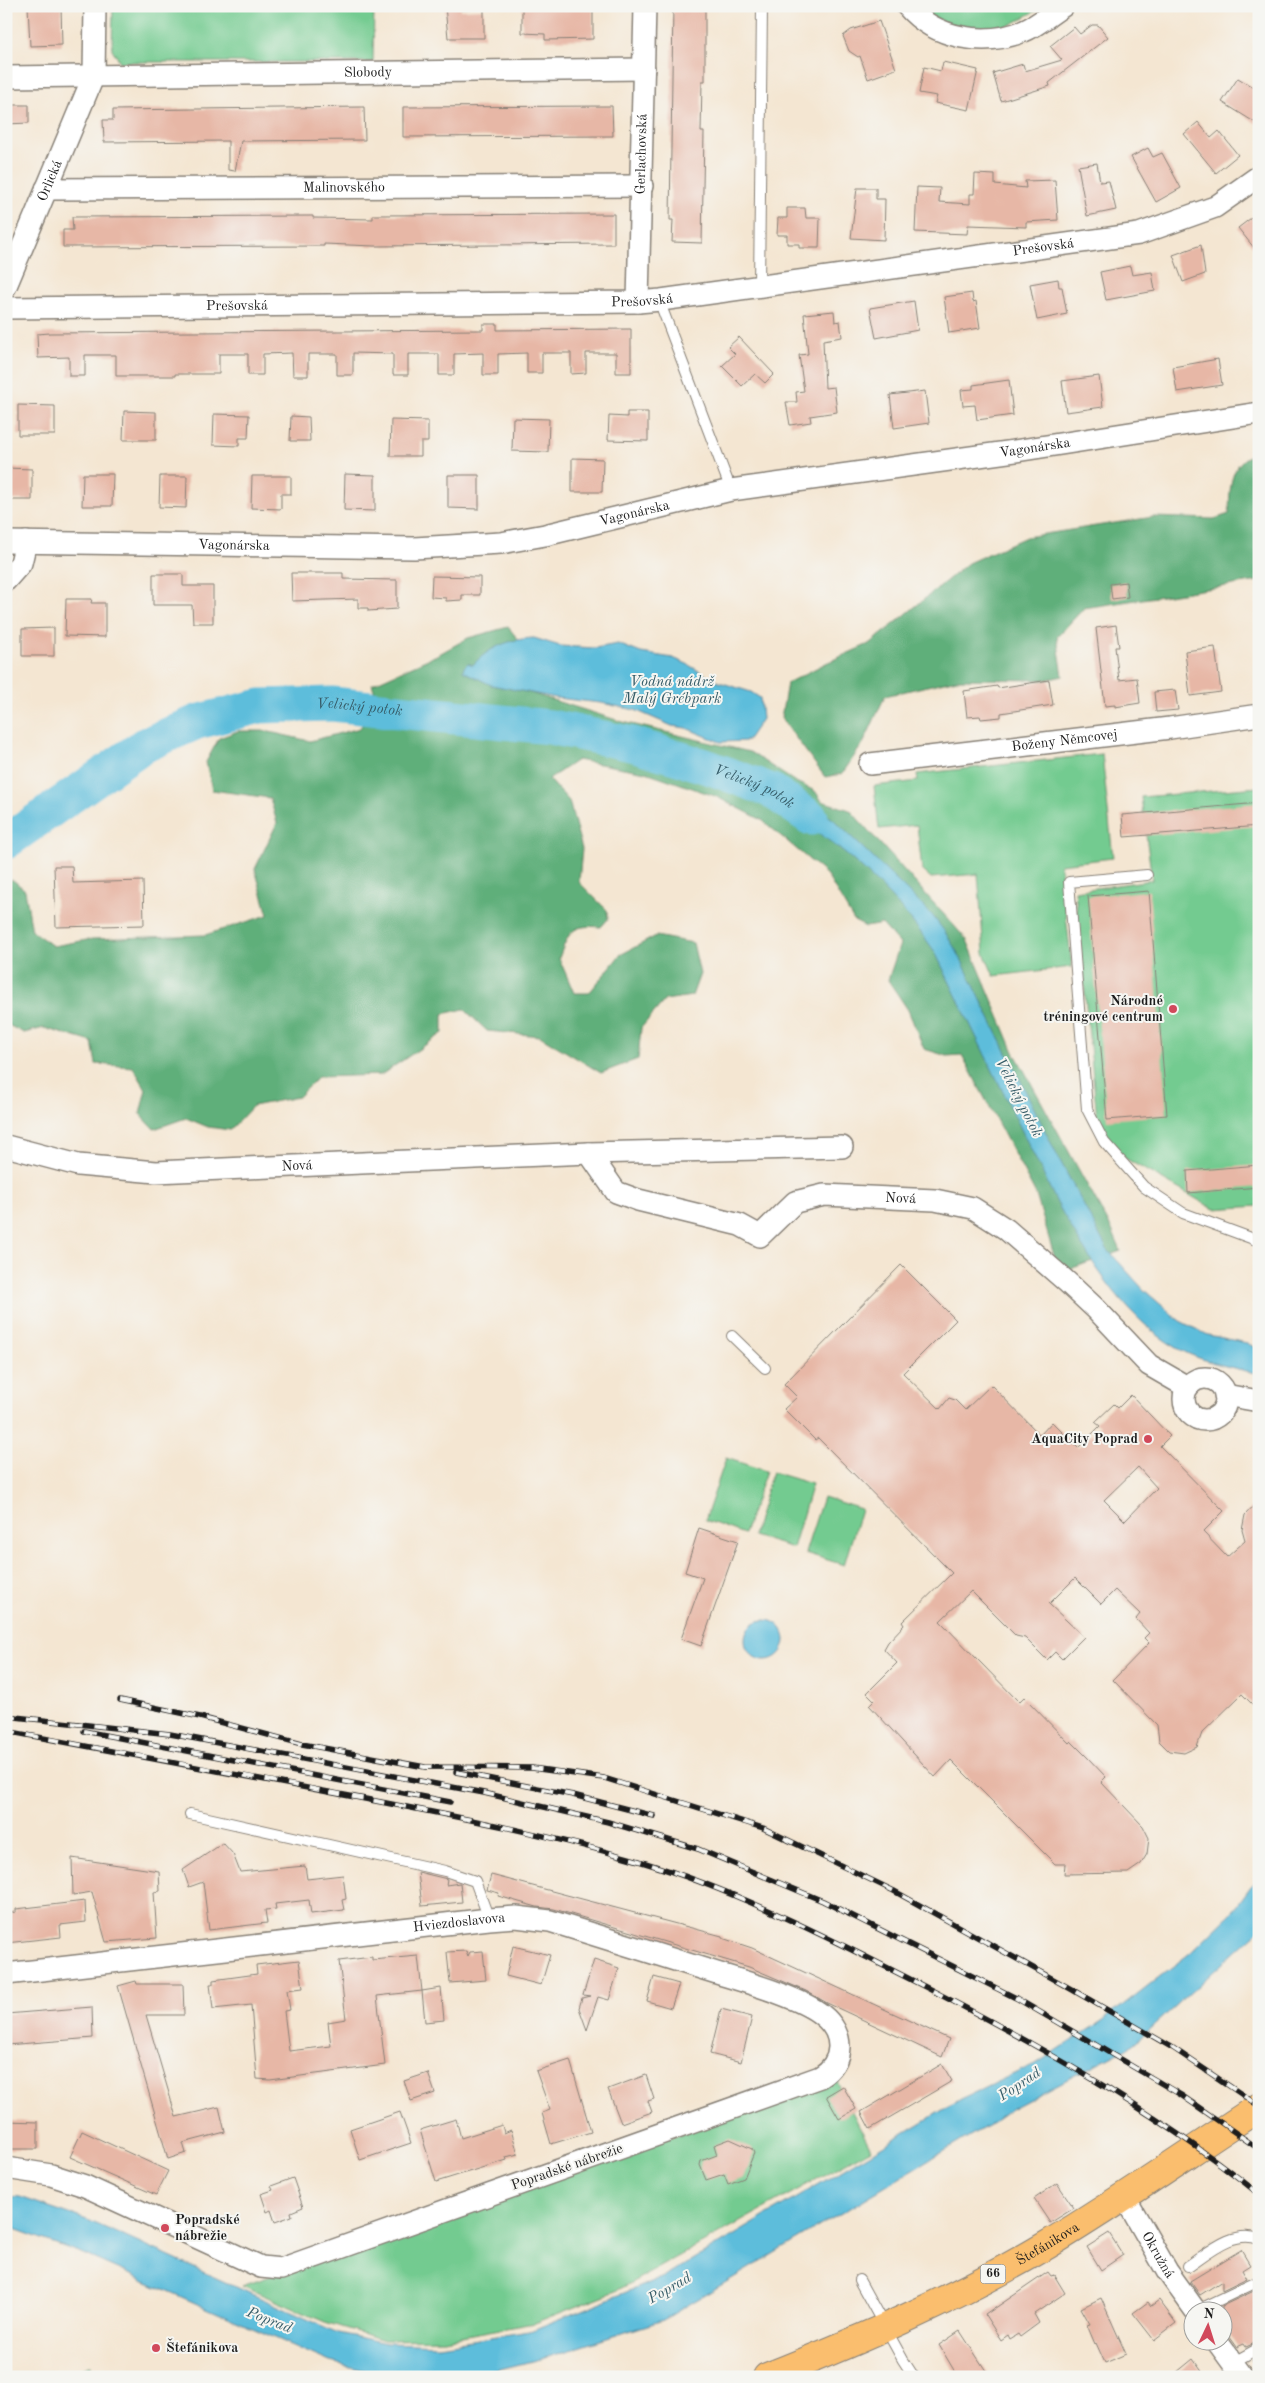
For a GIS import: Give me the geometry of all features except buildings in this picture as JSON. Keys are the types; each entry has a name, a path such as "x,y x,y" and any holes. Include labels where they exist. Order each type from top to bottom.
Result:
{"main road":[{"name":"Štefánikova","path":"767,2377 884,2328 1045,2246 1259,2107"}],"street":[{"path":"94,76 95,6"},
{"name":"Gerlachovská","path":"638,302 645,6"},
{"path":"907,6 916,17 957,37 997,40 1025,31 1063,6"},
{"name":"Slobody","path":"6,77 644,69"},
{"name":"Orlická","path":"6,286 94,76"},
{"name":"Prešovská","path":"6,308 638,302 661,300 1139,234 1215,207 1259,176"},
{"name":"Malinovského","path":"46,189 642,186"},
{"name":"Vagonárska","path":"16,542 414,548 501,543 544,535 731,490 1015,451 1259,413"},
{"path":"6,580 21,563 16,542"},
{"name":"Boženy Němcovej","path":"870,764 1170,728 1259,715"},
{"name":"Nová","path":"6,1146 78,1165 156,1172 589,1153 842,1147"},
{"name":"Nová","path":"589,1153 616,1192 638,1200 740,1225 760,1236 795,1202 824,1196 935,1200 973,1208 1006,1230 1067,1282 1096,1309 1149,1365 1187,1387"},
{"path":"1211,1379 1218,1383 1225,1395 1226,1403 1219,1415 1206,1420 1199,1420 1193,1417 1185,1406 1184,1400 1187,1387 1198,1380 1211,1379"},
{"path":"1225,1395 1259,1401"},
{"name":"Hviezdoslavova","path":"6,1974 489,1919 516,1917 550,1921 754,1984 812,2008 828,2020 838,2044 838,2059 835,2066 820,2077"},
{"name":"Popradské nábrežie","path":"6,2168 51,2175 84,2186 262,2267 281,2269 820,2077"},
{"name":"Okružná","path":"1124,2196 1167,2271 1189,2300"},
{"path":"1223,2350 1237,2370"}],"lane":[{"path":"759,287 762,6"},
{"path":"661,300 663,311 731,490"},
{"path":"1147,875 1069,882 1087,1108 1104,1142 1144,1187 1183,1213 1259,1241"},
{"path":"732,1336 766,1368"},
{"path":"190,1814 445,1871 474,1881 489,1919"},
{"path":"1188,2266 1229,2239 1251,2236 1259,2239"},
{"path":"859,2280 884,2328 914,2377"},
{"path":"1218,2300 1259,2281"},
{"path":"1237,2370 1259,2348"}],"green space":[{"path":"113,6 374,6 373,62 120,62 112,49"},
{"path":"915,6 1045,6 1010,25 968,31 920,12"},
{"path":"1259,452 1259,581 1084,608 1057,637 1063,676 1045,680 957,679 885,696 864,742 842,774 825,777 781,718 787,683 871,643 968,563 1026,537 1153,517 1214,519 1229,514 1231,486 1236,469 1249,456"},
{"path":"508,627 519,640 510,641 491,685 524,691 623,722 750,752 794,781 815,791 822,801 850,810 967,940 1014,1052 1112,1230 1121,1251 1070,1269 1056,1262 1036,1195 962,1055 947,1056 924,1049 908,1010 888,980 900,944 882,924 866,927 854,921 826,874 762,820 715,796 646,772 577,760 549,779 569,801 582,849 579,882 607,910 608,919 601,927 591,926 577,929 569,936 562,949 559,958 574,993 589,993 620,955 656,936 693,943 700,974 692,996 665,1000 641,1028 638,1059 601,1073 540,1036 487,1031 464,1009 443,1014 443,1033 381,1075 318,1077 298,1097 253,1106 230,1130 208,1127 186,1118 154,1129 140,1114 146,1089 133,1067 96,1064 92,1042 44,1028 24,1033 6,1024 6,880 13,880 25,890 32,931 53,946 92,939 205,935 268,915 255,869 277,823 270,798 212,790 206,762 219,738 238,731 265,731 310,741 360,728 378,702 372,684 439,654 468,638"},
{"path":"1102,754 1113,858 1060,864 1072,967 994,976 984,953 978,874 931,878 922,870 917,825 879,829 874,786 918,781 917,774"},
{"name":"Národné tréningové centrum","path":"1259,787 1259,1206 1214,1209 1121,1156 1098,1128 1075,891 1152,880 1141,797"},
{"path":"726,1458 766,1471 744,1534 705,1520"},
{"path":"772,1472 812,1484 793,1548 753,1536"},
{"path":"823,1497 861,1509 844,1565 805,1553"},
{"path":"836,2080 871,2149 618,2290 534,2323 444,2339 384,2340 325,2322 242,2286"},
{"path":"91,2365 91,2375 67,2377"}],"water":[{"name":"Vodná nádrž Malý Grébpark","path":"534,638 560,646 595,648 618,644 641,653 673,658 716,681 751,692 760,698 762,719 747,741 720,742 686,728 672,726 635,710 601,703 556,698 491,685 463,671 468,663 473,665 486,653 500,645"},
{"path":"775,787 812,805 833,819 932,915 959,955 1056,1153 1107,1249 1144,1290 1180,1321 1208,1335 1247,1343 1259,1350 1259,1374 1206,1360 1189,1354 1168,1342 1148,1327 1112,1289 1096,1268 1057,1203 935,952 900,907 860,866 815,831 767,802"},
{"path":"769,1620 776,1623 782,1629 785,1640 784,1648 776,1657 769,1660 761,1660 754,1657 746,1648 745,1636 748,1629 757,1621"},
{"name":"Poprad","path":"1259,1875 1259,1930 1134,2044 1011,2109 993,2122 663,2320 548,2357 468,2377 393,2377 330,2362 81,2253 6,2226 6,2196 20,2197 90,2221 338,2333 386,2343 439,2345 530,2331 666,2276 961,2099 1039,2062 1105,2019 1190,1953 1232,1912"}],"waterway":[{"name":"Velický potok","path":"6,842 143,746 197,722 260,706 332,704 550,727 632,744 711,768 772,791 811,818"}],"railway":[{"path":"120,1700 200,1717 302,1744 425,1767 532,1768 604,1778 763,1828 894,1891 1071,1989 1173,2048 1259,2106"},
{"path":"6,1716 170,1734 484,1793 608,1822 698,1849 823,1901 1016,1998 1181,2095 1259,2149"},
{"path":"6,1731 316,1789 500,1826 570,1842 639,1861 705,1884 769,1910 832,1940 942,1995 1036,2046 1128,2101 1217,2161 1259,2194"},
{"path":"84,1731 450,1802"},
{"path":"456,1772 573,1795 654,1816"}],"place":[{"name":"Národné tréningové centrum","path":"1173,1009"},
{"name":"AquaCity Poprad","path":"1148,1439"},
{"name":"Popradské nábrežie","path":"165,2228"},
{"name":"Štefánikova","path":"156,2348"}]}
